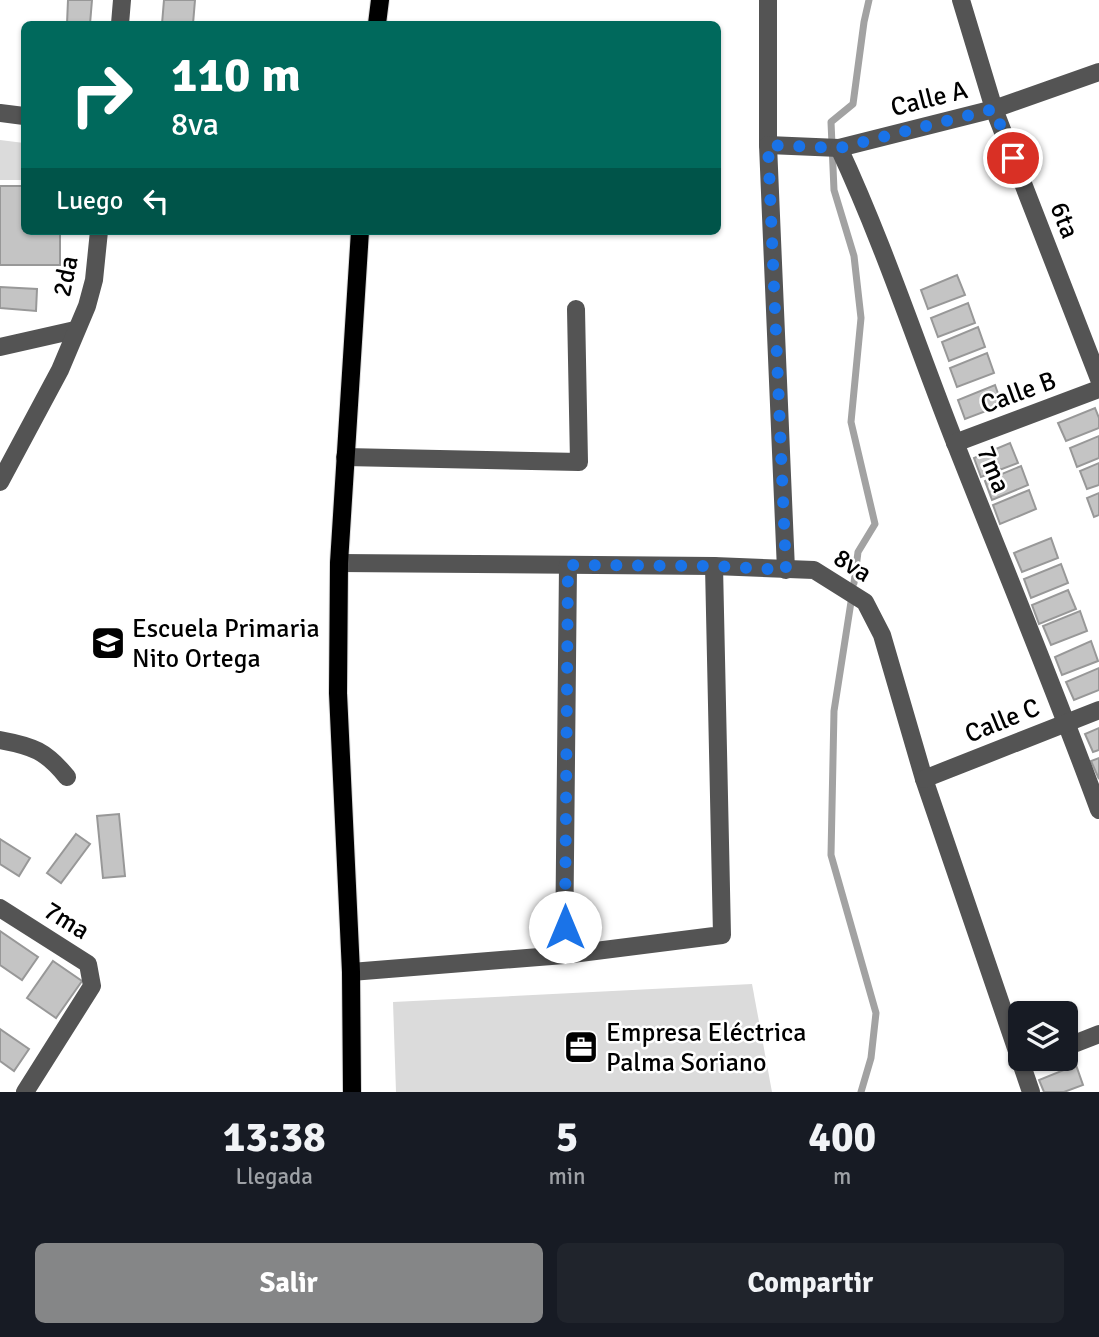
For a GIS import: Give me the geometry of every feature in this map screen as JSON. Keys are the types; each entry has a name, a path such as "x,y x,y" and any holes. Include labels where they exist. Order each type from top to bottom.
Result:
{"main road":[{"path":"377,21 380,0"},
{"path":"352,1092 351,972 338,693 339,563 360,235"}],"street":[{"path":"120,21 122,0"},
{"path":"768,0 768,145 786,570"},
{"name":"6ta","path":"961,0 994,109 1099,379"},
{"name":"Calle A","path":"768,145 833,148 994,109 1099,72"},
{"path":"0,113 21,116"},
{"name":"7ma","path":"833,148 872,219 955,443 1099,810"},
{"name":"2da","path":"0,482 60,370 87,306 94,280 99,235"},
{"path":"345,457 579,462 576,309"},
{"path":"0,348 75,330"},
{"name":"Calle B","path":"955,443 1099,389"},
{"name":"8va","path":"339,563 714,566 814,570 864,601 881,635 924,779 1008,1005"},
{"path":"564,955 568,565"},
{"path":"351,972 564,955 722,935 714,566"},
{"name":"Calle C","path":"924,779 1099,710"},
{"path":"0,740 30,746 52,758 67,777"},
{"name":"7ma","path":"0,908 88,964 92,986 25,1092"},
{"path":"1078,1042 1099,1034"},
{"name":"8va","path":"1030,1071 1031,1092"}],"shaded area":[{"path":"0,140 21,143 21,180 0,180"},
{"name":"Empresa Eléctrica Palma Soriano","path":"752,984 772,1092 396,1092 393,1002"}],"building":[{"path":"68,0 92,0 90,21 67,21"},
{"path":"164,0 195,0 193,21 162,21"},
{"path":"0,186 21,186 21,235 60,235 60,265 0,265"},
{"path":"957,275 965,295 928,309 921,290"},
{"path":"0,287 37,289 36,311 0,308"},
{"path":"968,303 975,323 938,337 931,318"},
{"path":"978,327 985,347 949,361 942,342"},
{"path":"987,353 994,373 957,387 950,368"},
{"path":"995,385 1002,405 965,419 958,400"},
{"path":"1095,408 1099,428 1066,441 1058,423"},
{"path":"1099,436 1099,458 1077,467 1070,448"},
{"path":"1010,443 1018,463 981,477 974,458"},
{"path":"1099,463 1099,485 1087,489 1080,471"},
{"path":"1021,466 1028,485 992,500 985,481"},
{"path":"1029,490 1036,509 1000,524 993,505"},
{"path":"1099,493 1099,515 1094,517 1087,498"},
{"path":"1051,538 1058,558 1022,572 1014,553"},
{"path":"1061,564 1068,583 1031,598 1024,579"},
{"path":"1068,590 1076,609 1039,624 1032,605"},
{"path":"1080,611 1087,631 1051,645 1043,626"},
{"path":"1091,641 1098,661 1062,675 1055,657"},
{"path":"1099,668 1099,690 1074,700 1066,682"},
{"path":"1099,728 1099,750 1093,752 1085,734"},
{"path":"1099,758 1099,779 1091,761"},
{"path":"119,814 125,876 103,878 97,816"},
{"path":"76,834 90,844 61,883 47,873"},
{"path":"0,839 30,858 19,876 0,864"},
{"path":"0,931 38,957 22,980 0,965"},
{"path":"53,961 82,981 56,1018 27,998"},
{"path":"0,1029 29,1049 14,1071 0,1061"},
{"path":"1061,1071 1078,1071 1083,1085 1064,1092 1044,1092 1039,1080"}],"waterway":[{"path":"854,583 858,552 875,524 851,422 861,318 854,256 834,190 831,122 853,104 869,0"},
{"path":"851,602 834,711 831,855 876,1013 871,1058 861,1092"}],"place":[{"name":"Escuela Primaria Nito Ortega","path":"108,643"},
{"name":"Empresa Eléctrica Palma Soriano","path":"581,1047"}],"route":[{"path":"565,927 568,565 714,566 786,570 768,145 839,148 994,109 1013,158"}]}
